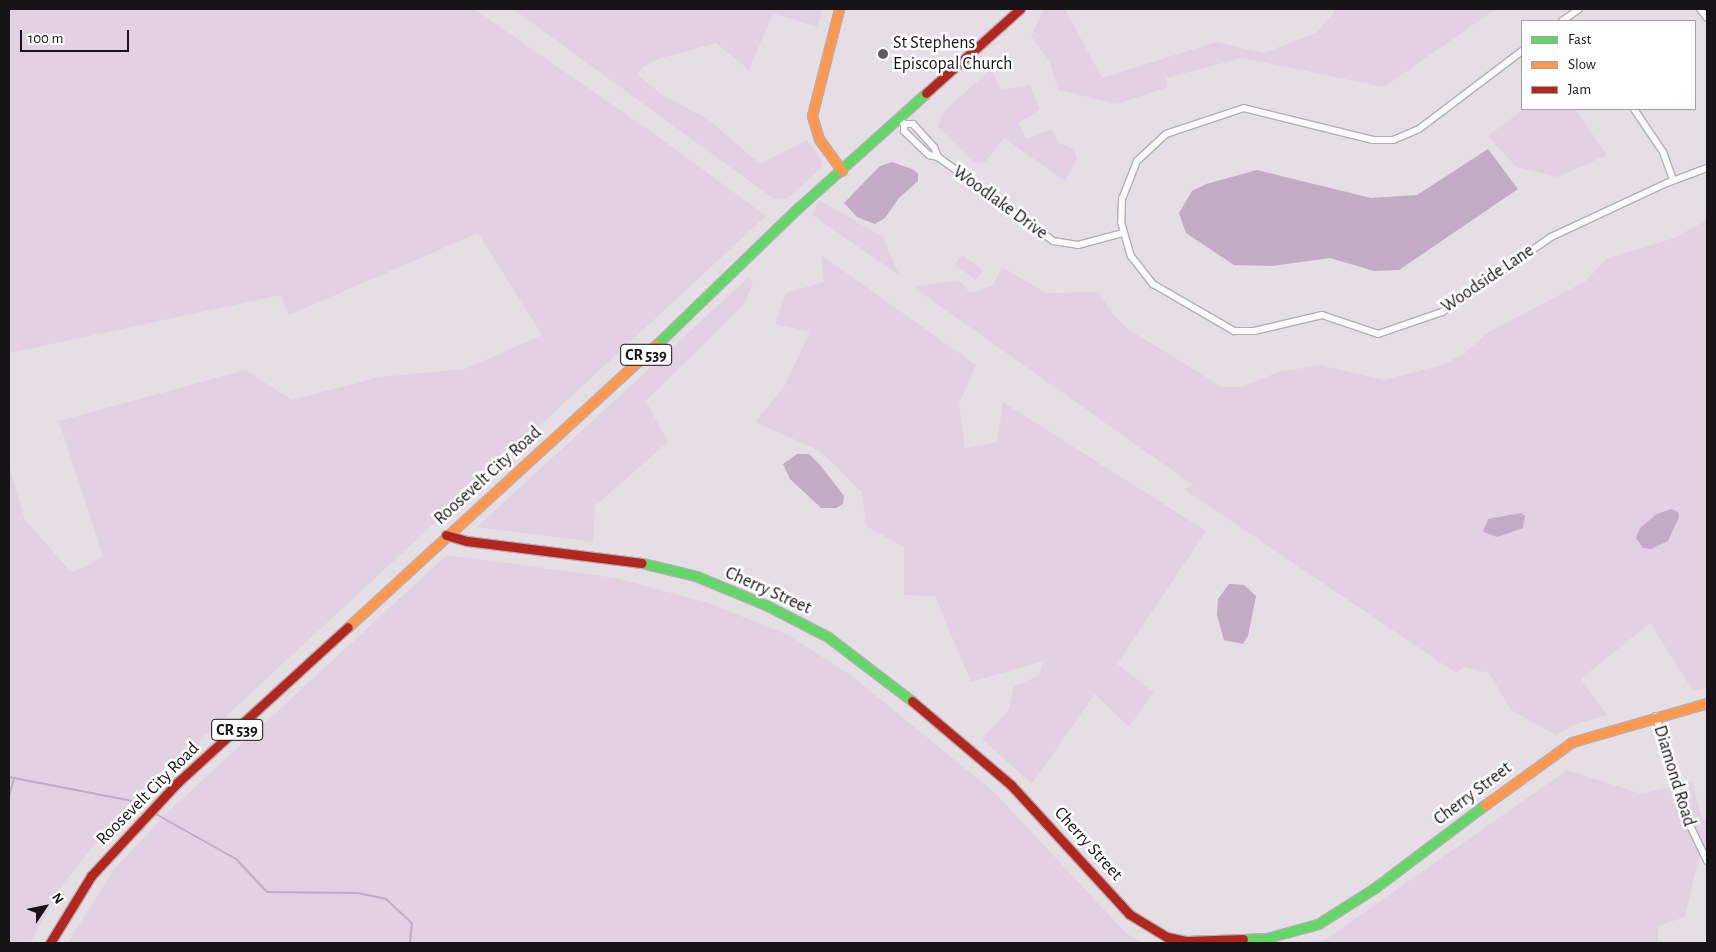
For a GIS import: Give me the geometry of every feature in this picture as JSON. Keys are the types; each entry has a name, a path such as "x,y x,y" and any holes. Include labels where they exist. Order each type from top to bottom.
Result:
{"street":[{"path":"839,9 812,116 819,139 842,171"},
{"name":"CR 539","path":"842,171 902,121 1020,9"},
{"path":"1565,20 1579,9"},
{"path":"1700,9 1707,18"},
{"name":"Woodside Lane","path":"1521,52 1419,129 1392,140 1373,140 1244,108 1176,129 1153,143 1132,169 1122,199 1123,233 1131,256 1154,284 1234,331 1254,331 1322,315 1378,334 1442,312 1551,237 1673,180 1707,168"},
{"path":"1635,110 1663,152 1673,180"},
{"name":"Woodlake Drive","path":"938,157 934,147 912,124 902,121 904,131 918,147 938,157 1052,241 1078,245 1123,233"},
{"name":"Roosevelt City Road","path":"50,943 91,876 130,831 446,535 630,370 798,208 842,171"},
{"name":"Cherry Street","path":"446,535 467,541 639,562 677,572 766,605 820,633 864,663 991,767 1129,914 1167,937 1186,941 1267,938 1318,924 1376,887 1558,751 1595,733 1707,703"},
{"name":"Diamond Road","path":"1656,716 1685,815 1707,862"}],"shaded area":[{"path":"9,9 474,9 656,135 766,216 114,820 63,884 30,943 9,943 9,466 25,520 71,572 86,567 103,556 59,421 245,370 292,400 379,377 465,369 542,335 478,233 289,315 281,295 9,353"},
{"path":"513,9 822,9 817,27 773,13 749,70 716,43 658,59 643,67 638,75 661,94 709,120 760,164 807,140 821,160 822,167 786,199 774,199"},
{"path":"1044,9 1065,9 1102,78 1216,42 1264,53 1317,32 1337,9 1496,9 1384,87 1242,58 1166,78 1168,87 1117,104 1058,90 1050,62 1031,36"},
{"path":"991,69 1001,90 1030,85 1040,110 1018,123 1027,139 1051,129 1059,143 1073,149 1077,158 1065,181 1004,138 985,162 974,163 938,127 943,112"},
{"path":"1523,110 1576,110 1607,155 1558,177 1516,167 1488,136"},
{"path":"1488,149 1518,189 1399,270 1374,271 1330,258 1272,266 1234,265 1186,233 1179,213 1192,191 1206,184 1257,170 1371,198 1417,195"},
{"path":"892,162 918,173 918,181 899,198 885,218 875,224 857,217 844,203 880,166"},
{"path":"819,200 883,237 899,275 812,215"},
{"path":"1707,220 1707,688 1693,691 1650,623 1581,679 1607,715 1576,724 1556,735 1511,710 1489,673 1464,667 1456,673 1184,489 1193,485 913,287 959,280 970,293 993,285 1002,267 1046,293 1098,292 1113,314 1128,329 1222,387 1241,387 1278,372 1320,365 1384,380 1439,366 1463,355 1487,333 1586,281 1606,259 1674,238"},
{"path":"821,255 976,365 959,404 965,448 997,442 1003,402 1206,531 1117,664 1154,692 1129,727 1095,694 1032,784 982,739 1008,711 1014,686 1039,676 1043,661 971,682 935,596 904,595 904,547 866,526 862,492 820,451 755,422 784,387 810,332 775,324 786,293 824,282"},
{"path":"962,255 983,270 976,280 955,265"},
{"path":"749,277 753,283 745,303 646,401 668,442 595,506 593,542 477,527"},
{"path":"797,454 809,454 820,465 844,496 843,504 836,508 821,508 790,479 783,464"},
{"path":"1671,509 1678,512 1679,517 1668,541 1651,549 1643,548 1636,538 1640,528 1657,514"},
{"path":"1521,513 1525,516 1523,528 1497,537 1483,532 1488,519"},
{"path":"447,555 616,578 708,603 788,635 852,676 994,792 1126,933 1143,943 68,943 114,869 169,811"},
{"path":"1229,584 1244,585 1256,596 1248,636 1243,644 1224,640 1217,615 1218,599"},
{"path":"1567,770 1642,794 1692,782 1702,818 1707,819 1707,848 1702,844 1685,917 1658,926 1658,943 1312,943 1328,938"}],"waterway":[{"path":"9,777 138,802"},
{"path":"9,796 14,779"},
{"path":"154,813 236,859 267,892 358,893 386,899 412,923 410,943"}],"traffic: fast":[{"path":"656,345 798,208 926,93"},
{"path":"642,563 696,576 766,605 828,637 912,701"},
{"path":"1243,939 1267,938 1318,924 1376,887 1485,805"}],"traffic: slow":[{"path":"839,9 812,116 819,139 842,171"},
{"path":"348,627 656,345"},
{"path":"1485,805 1572,742 1707,703"}],"traffic: jam":[{"path":"926,93 1020,9"},
{"path":"446,535 467,541 642,563"},
{"path":"50,943 91,876 177,783 348,627"},
{"path":"912,701 1011,785 1129,914 1167,937 1186,941 1243,939"}],"place":[{"name":"St Stephens Episcopal Church","path":"883,54"}]}
